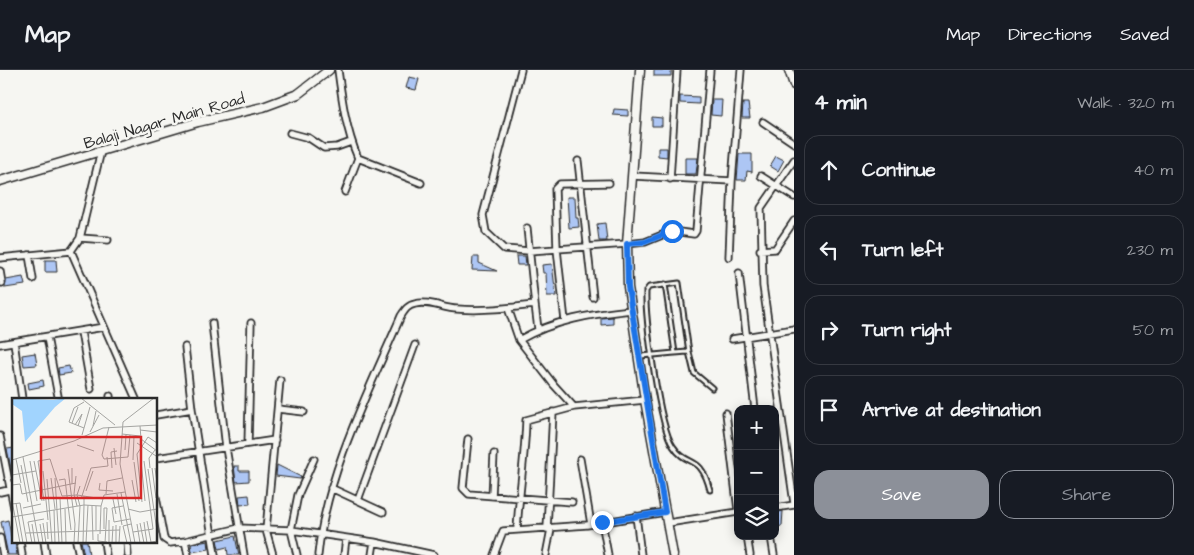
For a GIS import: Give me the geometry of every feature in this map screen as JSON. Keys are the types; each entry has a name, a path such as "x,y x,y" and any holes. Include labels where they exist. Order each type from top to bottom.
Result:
{"street":[{"path":"338,70 351,142 358,158 420,183"},
{"path":"520,70 484,215 486,232 504,249 529,251 645,242 672,231 694,234 696,231 710,70"},
{"path":"640,70 627,244 628,287 645,400 668,523 672,555"},
{"path":"670,179 678,70"},
{"path":"729,257 732,182 741,70"},
{"path":"789,70 794,85"},
{"name":"Balaji Nagar Main Road","path":"0,182 198,122 263,107 298,94 327,71"},
{"path":"763,122 794,143"},
{"path":"290,133 309,138 324,148 337,147 351,142"},
{"path":"0,258 71,251 80,238 101,151"},
{"path":"344,192 358,158"},
{"path":"779,507 794,504 763,286 760,250 761,208 794,160"},
{"path":"578,161 593,296"},
{"path":"633,176 732,182"},
{"path":"761,176 794,197"},
{"path":"565,321 557,249 556,189 560,184 609,184"},
{"path":"760,250 775,249 794,221"},
{"path":"527,228 538,329"},
{"path":"80,238 108,240"},
{"path":"71,251 136,398"},
{"path":"29,255 33,279"},
{"path":"0,271 2,283"},
{"path":"739,273 755,405"},
{"path":"318,555 320,534 331,488 362,406 406,308 415,304 425,303 457,309 508,308 535,305"},
{"path":"508,308 519,340 554,386 574,407"},
{"path":"519,340 538,329 565,321 597,314 631,310"},
{"path":"248,444 251,323"},
{"path":"212,324 226,448 244,555"},
{"path":"0,344 104,327"},
{"path":"732,339 794,329"},
{"path":"81,332 91,389"},
{"path":"47,337 58,396"},
{"path":"14,342 22,398"},
{"path":"358,500 415,345"},
{"path":"185,347 192,409 215,555"},
{"path":"273,555 266,530 280,380"},
{"path":"517,530 519,498 524,468 526,420 574,407 645,400"},
{"path":"158,415 192,409"},
{"path":"278,409 304,412"},
{"path":"546,555 549,529 548,500 553,412"},
{"path":"726,413 736,495"},
{"path":"0,436 12,489 0,492"},
{"path":"468,439 463,488 469,494 572,502"},
{"path":"158,458 275,440"},
{"path":"492,496 494,454"},
{"path":"297,555 291,530 298,494 314,459"},
{"path":"580,460 591,524"},
{"path":"331,488 383,512"},
{"path":"158,506 166,542 185,541 239,528 291,530 374,542 434,555"},
{"path":"494,555 503,531 549,529 665,512"},
{"path":"668,523 734,512"},
{"path":"636,516 641,555"},
{"path":"602,522 608,555"},
{"path":"0,538 3,555"},
{"path":"344,555 346,538"},
{"path":"748,540 750,555"},
{"path":"772,540 774,555"},
{"path":"185,541 188,555"},
{"path":"20,542 22,555"},
{"path":"44,542 46,555"},
{"path":"76,542 79,555"},
{"path":"104,542 106,555"},
{"path":"127,542 128,555"},
{"path":"372,555 374,542"}],"lane":[{"path":"710,490 704,470 678,452 669,439 652,355 646,291 649,287 679,283 694,373 712,388"},
{"path":"665,284 675,353"},
{"path":"639,356 689,352"}],"building":[{"path":"654,70 671,70 671,76 654,76"},
{"path":"409,77 419,79 416,90 406,88"},
{"path":"680,96 699,97 699,104 680,103"},
{"path":"712,100 722,100 721,116 711,115"},
{"path":"743,103 748,103 750,118 742,118"},
{"path":"614,109 628,110 628,116 613,115"},
{"path":"652,117 662,118 662,126 652,126"},
{"path":"658,148 667,148 667,157 658,156"},
{"path":"739,154 752,154 752,172 747,171 746,180 737,180"},
{"path":"776,156 784,160 778,171 770,166"},
{"path":"685,158 698,158 696,174 685,174"},
{"path":"567,197 575,197 576,218 578,218 579,227 569,228"},
{"path":"605,223 607,241 599,241 597,224"},
{"path":"516,256 525,256 526,265 517,265"},
{"path":"473,257 479,257 479,263 497,271 472,270"},
{"path":"45,260 56,260 57,272 45,272"},
{"path":"552,264 556,296 547,296 546,273 543,273 542,265"},
{"path":"23,277 25,285 5,288 6,280"},
{"path":"613,317 613,324 601,325 601,318"},
{"path":"35,353 37,365 24,366 22,355"},
{"path":"69,366 71,373 59,375 58,368"},
{"path":"43,380 44,386 29,389 28,383"},
{"path":"12,448 12,473 7,449"},
{"path":"277,465 301,477 300,479 276,476"},
{"path":"234,466 239,466 239,471 249,471 249,481 236,482"},
{"path":"249,495 250,504 240,505 239,496"},
{"path":"783,511 782,526 779,526 779,512"},
{"path":"8,520 12,542 15,542 17,555 8,555 1,522"},
{"path":"235,536 239,555 228,555 227,547 219,549 217,540"},
{"path":"208,541 209,549 192,552 191,544"},
{"path":"81,542 87,542 89,555 84,555"}],"route":[{"path":"602,522 665,512 645,400 628,287 627,244 645,242 672,231"}]}
